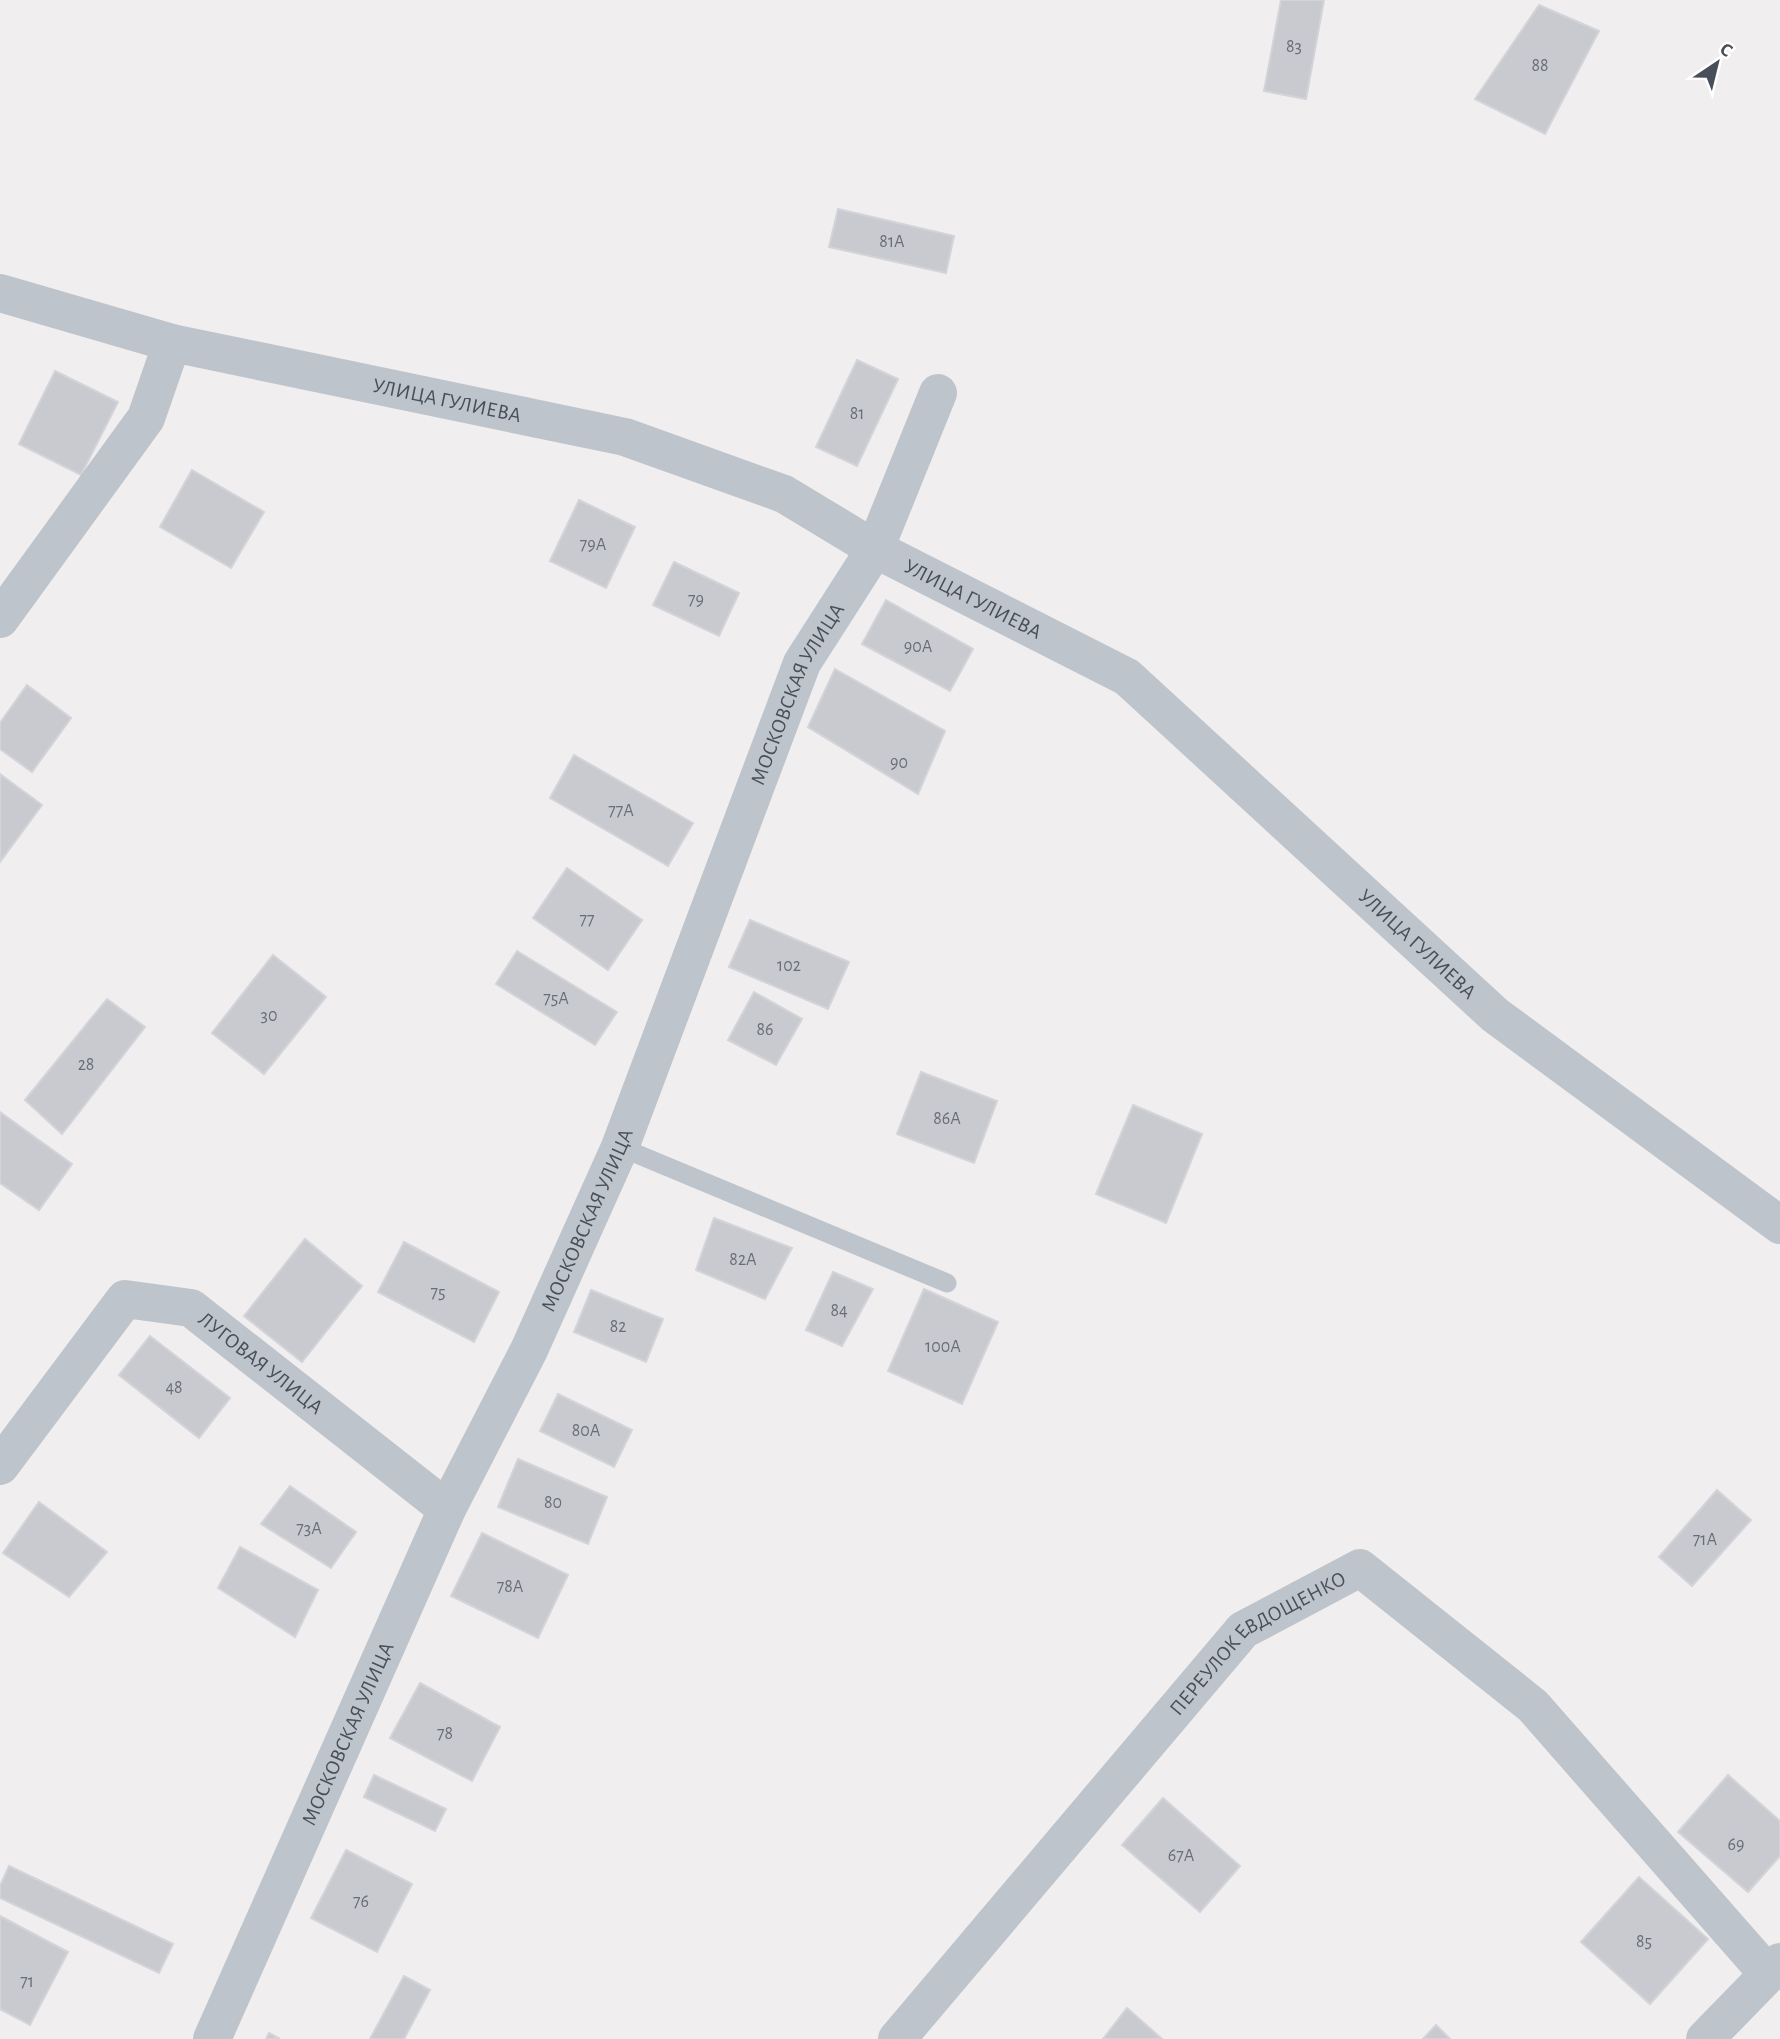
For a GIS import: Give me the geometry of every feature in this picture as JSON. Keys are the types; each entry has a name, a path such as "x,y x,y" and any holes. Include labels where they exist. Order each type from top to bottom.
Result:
{"street":[{"name":"УЛИЦА ГУЛИЕВА","path":"0,293 172,343 625,437 783,494 875,549 1128,677 1495,1015 1780,1225"},
{"path":"0,619 146,418 172,343"},
{"name":"МОСКОВСКАЯ УЛИЦА","path":"212,2039 447,1509 529,1350 620,1147 802,663 875,549 938,393"},
{"name":"ЛУГОВАЯ УЛИЦА","path":"0,1466 125,1298 191,1308 447,1509"},
{"name":"ПЕРЕУЛОК ЕВДОЩЕНКО","path":"897,2039 1243,1630 1360,1568 1533,1706 1774,1968"},
{"path":"1705,2039 1774,1968"}],"lane":[{"path":"620,1147 947,1283"}],"building":[{"path":"1281,0 1324,0 1306,99 1264,91"},
{"path":"1539,5 1599,31 1545,134 1475,99"},
{"path":"838,209 954,236 946,273 829,247"},
{"path":"857,360 898,379 857,466 816,447"},
{"path":"55,371 118,402 81,475 19,444"},
{"path":"192,470 264,512 231,568 160,527"},
{"path":"579,500 635,527 606,588 550,561"},
{"path":"674,562 739,593 719,636 653,605"},
{"path":"886,600 973,649 950,691 862,644"},
{"path":"835,669 945,731 918,794 808,727"},
{"path":"27,685 71,718 32,772 0,749 0,723"},
{"path":"574,755 693,823 668,866 550,798"},
{"path":"0,774 42,805 0,862"},
{"path":"567,868 642,920 608,970 533,918"},
{"path":"750,920 849,962 828,1009 729,967"},
{"path":"517,951 617,1012 595,1045 496,984"},
{"path":"273,955 326,997 264,1074 212,1033"},
{"path":"754,992 802,1019 776,1065 728,1040"},
{"path":"107,999 145,1027 62,1134 25,1100"},
{"path":"921,1072 997,1101 974,1163 897,1134"},
{"path":"1133,1105 1202,1134 1166,1223 1096,1194"},
{"path":"0,1112 72,1164 39,1210 0,1183"},
{"path":"714,1218 792,1248 765,1299 696,1270"},
{"path":"305,1239 362,1286 302,1362 244,1316"},
{"path":"404,1242 499,1292 474,1342 378,1292"},
{"path":"833,1272 873,1289 842,1346 806,1330"},
{"path":"924,1289 998,1322 962,1404 888,1371"},
{"path":"591,1290 663,1319 646,1362 574,1332"},
{"path":"150,1336 230,1398 199,1438 119,1375"},
{"path":"558,1394 632,1430 614,1467 540,1431"},
{"path":"518,1459 607,1497 588,1544 498,1507"},
{"path":"290,1486 356,1532 331,1568 261,1524"},
{"path":"1717,1490 1751,1520 1692,1586 1659,1557"},
{"path":"39,1502 107,1552 69,1597 3,1553"},
{"path":"482,1533 568,1575 538,1638 451,1596"},
{"path":"240,1547 318,1590 295,1637 218,1588"},
{"path":"420,1683 500,1727 472,1781 390,1738"},
{"path":"374,1775 446,1809 435,1831 364,1797"},
{"path":"1728,1775 1780,1821 1780,1856 1748,1892 1678,1832"},
{"path":"1163,1798 1240,1866 1200,1912 1122,1845"},
{"path":"346,1850 412,1884 377,1952 311,1918"},
{"path":"9,1866 173,1944 159,1973 0,1898 0,1886"},
{"path":"1639,1877 1708,1939 1650,2004 1581,1942"},
{"path":"0,1916 68,1952 30,2025 0,2009"},
{"path":"404,1976 430,1990 404,2039 370,2039"},
{"path":"1127,2008 1162,2039 1103,2039"},
{"path":"1436,2025 1450,2039 1423,2039"},
{"path":"269,2033 280,2039 266,2039"}]}
